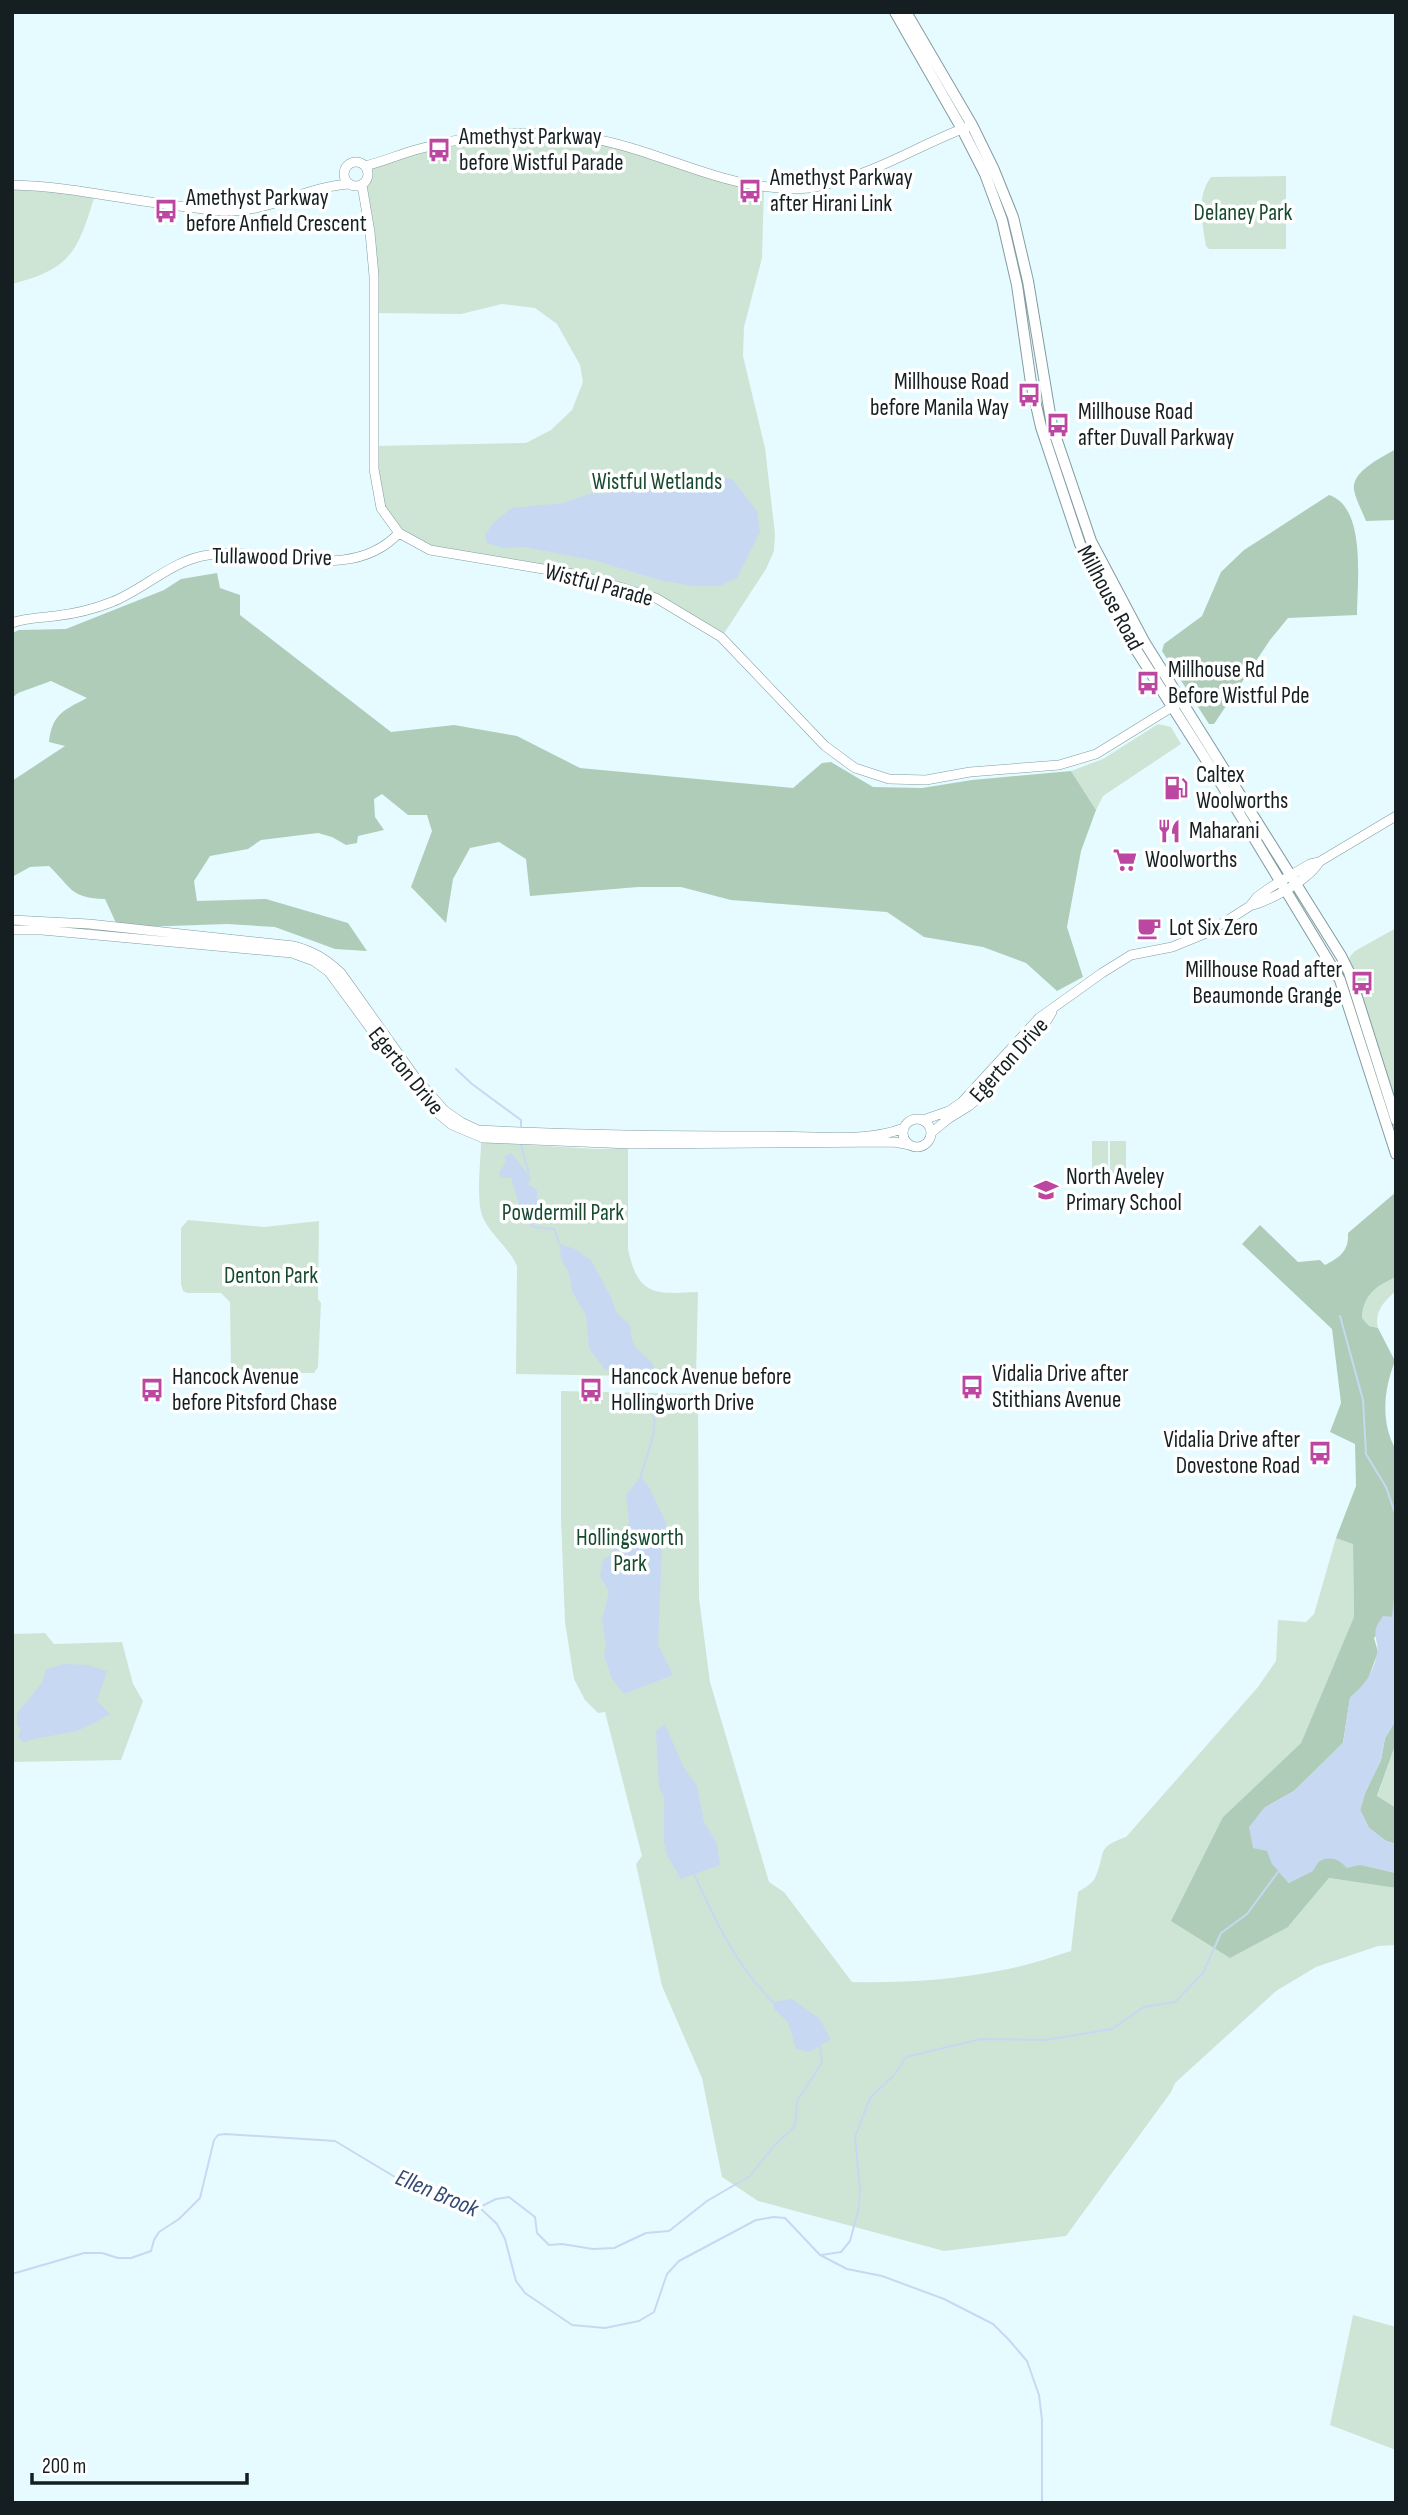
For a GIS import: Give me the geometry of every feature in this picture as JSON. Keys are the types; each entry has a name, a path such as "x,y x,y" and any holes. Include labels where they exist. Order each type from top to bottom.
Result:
{"main road":[{"name":"Millhouse Road","path":"895,12 994,170 1013,217 1028,282 1052,426 1085,542 1145,643 1177,704 1239,790 1340,980 1396,1154"},
{"name":"Millhouse Road","path":"906,12 967,127"},
{"name":"Millhouse Road","path":"1288,882 1348,970 1396,1121"}],"street":[{"path":"366,169 414,150 455,140 497,134 540,133 629,147 712,177 754,187 811,188 866,173 967,127"},
{"path":"12,185 230,211 272,205 328,185 352,182 367,180 366,169 358,162 351,163 346,168 352,182"},
{"name":"Wistful Parade","path":"352,182 365,207 374,275 374,469 381,508 399,533 430,550 579,575 656,598 721,637 825,747 855,768 889,779 926,780 970,772 1059,765 1096,754 1177,704"},
{"name":"Tullawood Drive","path":"12,623 76,612 113,601 173,567 207,555 254,554 315,561 358,557 387,545 399,533"},
{"name":"Tullawood Drive","path":"12,617 25,619"},
{"name":"Egerton Drive","path":"12,930 41,930 292,953 314,961 329,972 406,1077 435,1111 452,1125 483,1138 507,1135 877,1135 904,1128 910,1121 923,1120 949,1111 962,1102 1039,1018 1131,955 1172,947 1209,933 1250,906 1263,902 1310,864 1319,862 1396,816"},
{"name":"Egerton Drive","path":"12,920 89,924 294,946 309,950 327,960 341,973 415,1077 444,1110 478,1130 507,1135"},
{"name":"Egerton Drive","path":"538,1135 631,1143 894,1142 923,1146 931,1133 984,1093 1041,1030 1053,1010"},
{"path":"923,1120 931,1133"},
{"path":"904,1128 904,1138 910,1145"}],"green space":[{"name":"Wistful Wetlands","path":"496,134 584,137 764,187 762,258 744,327 743,356 765,448 775,534 774,551 766,569 721,638 655,597 579,576 429,549 401,531 381,507 374,446 526,443 551,430 572,410 583,382 580,365 557,324 535,308 502,304 461,314 374,313 375,231 362,185 367,178 367,168 414,150"},
{"name":"Delaney Park","path":"1286,176 1286,249 1209,249 1206,246 1202,201 1211,177"},
{"path":"12,184 95,195 83,230 70,254 48,272 12,284"},
{"path":"1396,449 1396,520 1366,521 1355,494 1354,483 1369,465"},
{"path":"1329,495 1341,502 1355,530 1358,567 1357,615 1288,618 1270,640 1214,724 1209,724 1162,651 1164,644 1202,616 1221,572 1244,550"},
{"path":"217,573 220,588 240,595 240,615 391,732 454,725 517,736 580,768 793,788 822,763 831,762 873,787 922,788 972,780 1071,771 1096,810 1081,851 1067,927 1083,977 1057,991 1026,963 983,947 924,937 887,912 731,900 681,887 638,887 530,896 526,859 499,842 470,848 453,879 446,923 411,887 432,831 427,815 408,815 382,794 374,799 375,817 384,830 358,836 357,843 346,845 318,833 261,840 248,849 210,856 194,881 197,901 266,899 348,923 367,951 335,949 275,927 227,924 140,927 116,923 105,899 78,894 49,866 30,867 12,877 12,781 65,746 49,742 53,725 60,714 87,698 51,681 18,693 12,698 12,633 19,630 66,629 164,590 181,579"},
{"path":"1158,724 1171,727 1181,744 1103,796 1096,810 1071,771 1103,759"},
{"path":"1396,928 1396,1111 1349,962 1355,951"},
{"path":"1092,1141 1108,1141 1108,1174 1092,1174"},
{"path":"1110,1141 1126,1141 1126,1173 1110,1173"},
{"name":"Powdermill Park","path":"481,1142 597,1149 628,1148 628,1249 632,1265 643,1284 651,1289 671,1293 698,1292 696,1377 516,1374 517,1266 481,1213"},
{"path":"1396,1192 1396,1277 1372,1292 1365,1303 1362,1318 1369,1326 1378,1328 1395,1361 1385,1406 1388,1428 1396,1450 1396,1617 1393,1616 1374,1638 1378,1652 1367,1682 1350,1698 1343,1743 1294,1791 1264,1808 1270,1856 1289,1883 1329,1857 1396,1873 1396,1888 1329,1878 1288,1927 1230,1958 1171,1921 1223,1817 1301,1743 1354,1617 1353,1544 1336,1538 1356,1486 1355,1444 1330,1432 1341,1403 1332,1329 1242,1244 1260,1225 1298,1262 1320,1260 1325,1265 1342,1253 1347,1244 1348,1233"},
{"name":"Denton Park","path":"188,1220 264,1227 319,1221 318,1299 321,1303 318,1367 314,1373 237,1373 231,1369 230,1302 221,1293 183,1291 181,1228"},
{"path":"1396,1277 1396,1291 1381,1307 1377,1317 1378,1328 1369,1326 1362,1318 1368,1297 1382,1284"},
{"name":"Hollingsworth Park","path":"561,1391 698,1394 699,1598 710,1682 769,1882 784,1892 852,1982 966,1976 1020,1966 1071,1951 1078,1892 1094,1880 1105,1848 1126,1837 1258,1687 1276,1661 1278,1620 1306,1622 1314,1614 1336,1538 1353,1543 1354,1618 1301,1743 1223,1817 1289,1926 1329,1878 1396,1888 1396,1945 1378,1946 1316,1967 1276,1991 1175,2083 1066,2236 944,2251 758,2201 722,2177 702,2078 662,1986 636,1864 642,1856 605,1712 598,1713 585,1700 574,1679 565,1622 561,1519"},
{"path":"45,1633 54,1644 122,1642 133,1684 143,1701 121,1760 12,1762 12,1634"},
{"path":"1396,1720 1396,1743 1377,1796 1396,1808 1396,1844 1386,1841 1369,1828 1360,1810 1381,1760 1385,1738"},
{"path":"1396,1743 1396,1808 1377,1797"},
{"path":"1353,2315 1396,2327 1396,2450 1330,2425"}],"water":[{"path":"718,475 733,480 757,511 760,532 737,578 720,586 693,586 659,580 597,561 524,547 503,548 487,543 485,535 494,522 512,508 563,503 589,494 658,489"},
{"path":"511,1153 531,1178 528,1184 537,1190 538,1213 516,1223 519,1204 511,1178 501,1178 499,1173 506,1162 504,1156"},
{"path":"560,1245 573,1248 591,1260 617,1313 630,1325 634,1345 652,1363 655,1370 605,1370 589,1348 586,1315 572,1291 569,1273 561,1259"},
{"path":"641,1476 666,1523 662,1549 658,1645 673,1675 624,1694 612,1679 604,1656 606,1643 602,1620 609,1592 600,1576 603,1560 612,1554 629,1522 626,1495"},
{"path":"1383,1616 1396,1617 1396,1720 1385,1738 1381,1760 1360,1810 1369,1828 1386,1841 1396,1844 1396,1873 1360,1865 1347,1868 1338,1861 1328,1859 1319,1861 1313,1871 1289,1883 1272,1864 1267,1851 1253,1848 1249,1827 1264,1808 1294,1791 1343,1743 1350,1698 1364,1684 1373,1667 1378,1649 1376,1628"},
{"path":"64,1664 87,1665 107,1671 97,1701 110,1714 79,1730 24,1743 18,1737 21,1728 17,1726 17,1713 42,1683 46,1669"},
{"path":"665,1724 683,1766 697,1786 704,1822 717,1843 720,1865 681,1879 667,1855 664,1842 664,1797 659,1788 656,1731"},
{"path":"792,1999 819,2018 831,2039 810,2052 796,2049 788,2022 775,2010 773,2002"}],"waterway":[{"path":"456,1069 521,1120 521,1129"},
{"path":"521,1145 529,1174"},
{"path":"526,1219 534,1227 554,1229 560,1245"},
{"path":"1340,1316 1363,1400 1366,1454 1386,1487 1396,1516"},
{"path":"628,1371 631,1377"},
{"path":"640,1394 652,1411 654,1420 653,1435 641,1476"},
{"path":"1393,1616 1396,1590"},
{"path":"821,2255 841,2252 850,2241 860,2191 855,2137 870,2098 895,2074 906,2057 981,2039 1045,2040 1112,2029 1144,2007 1175,2002 1203,1973 1221,1933 1247,1914 1278,1872"},
{"path":"694,1874 737,1957 773,2002"},
{"path":"480,2207 496,2199 509,2197 535,2217 537,2233 549,2245 614,2248 646,2233 669,2231 707,2201 750,2176 774,2146 795,2126 797,2101 822,2063 820,2046"},
{"name":"Ellen Brook","path":"12,2274 84,2253 131,2258 151,2251 159,2232 179,2219 200,2198 214,2140 218,2135 225,2134 335,2141 410,2186 479,2207 497,2224 505,2239 516,2281 525,2293 572,2325 605,2328 639,2321 654,2312 667,2274 679,2261 756,2220 785,2218 820,2255 847,2269 882,2276 944,2299 993,2324 1009,2340 1027,2361 1039,2395 1042,2420 1042,2503"}],"place":[{"name":"Amethyst Parkway before Wistful Parade","path":"439,150"},
{"name":"Amethyst Parkway after Hirani Link","path":"750,191"},
{"name":"Amethyst Parkway before Anfield Crescent","path":"166,211"},
{"name":"Millhouse Road before Manila Way","path":"1029,395"},
{"name":"Millhouse Road after Duvall Parkway","path":"1058,425"},
{"name":"Millhouse Rd Before Wistful Pde","path":"1148,683"},
{"name":"Caltex Woolworths","path":"1176,788"},
{"name":"Maharani","path":"1169,831"},
{"name":"Woolworths","path":"1125,860"},
{"name":"Lot Six Zero","path":"1149,928"},
{"name":"Millhouse Road after Beaumonde Grange","path":"1362,983"},
{"name":"North Aveley Primary School","path":"1046,1190"},
{"name":"Vidalia Drive after Stithians Avenue","path":"972,1387"},
{"name":"Hancock Avenue before Pitsford Chase","path":"152,1390"},
{"name":"Hancock Avenue before Hollingworth Drive","path":"591,1390"},
{"name":"Vidalia Drive after Dovestone Road","path":"1320,1453"}]}
